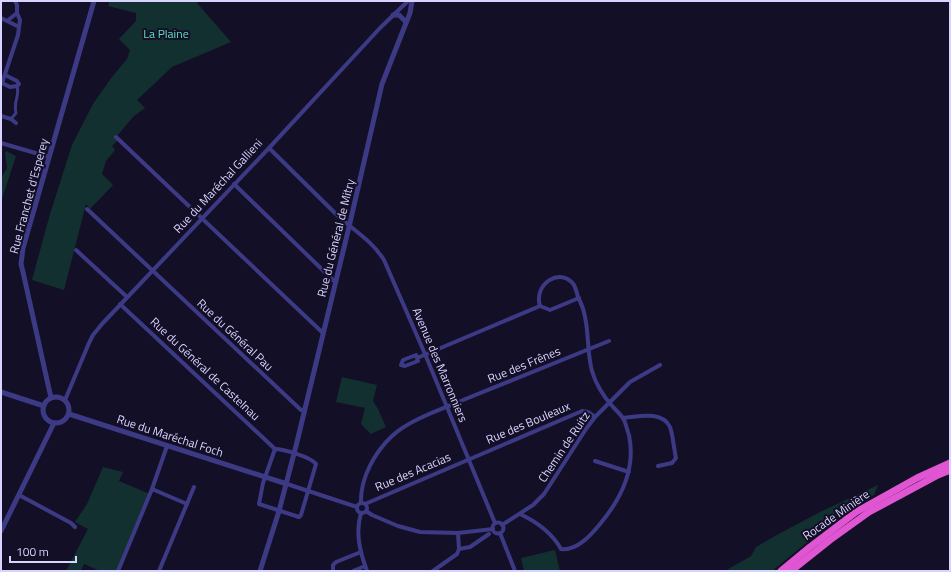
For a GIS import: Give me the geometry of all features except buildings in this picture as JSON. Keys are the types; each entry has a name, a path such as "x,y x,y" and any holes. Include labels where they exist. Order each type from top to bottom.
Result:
{"highway":[{"name":"Rocade Minière","path":"782,571 810,547 856,512 917,478 950,462"},
{"name":"Rocade Minière","path":"791,571 869,512 950,470"}],"street":[{"path":"15,1 18,5 17,13 20,20 18,35 2,83 10,87 17,86"},
{"name":"Rue Franchet d'Esperey","path":"51,398 21,264 22,248 94,1"},
{"name":"Rue du Maréchal Gallieni","path":"65,400 93,336 120,304 153,271 393,15 408,1"},
{"name":"Rue du Général de Mitry","path":"260,571 287,484 350,227 382,84 412,6 412,1"},
{"path":"7,21 17,13"},
{"path":"393,15 399,15 406,22"},
{"path":"1,18 19,27"},
{"path":"5,75 18,81 19,84 17,86 19,92 14,106 16,113 11,119"},
{"path":"1,116 11,119 16,123"},
{"path":"116,137 323,333"},
{"path":"1,143 49,157"},
{"name":"Avenue des Marronniers","path":"269,148 350,227 362,235 379,252 384,260 425,354 495,523"},
{"path":"234,184 336,282"},
{"name":"Rue du Général Pau","path":"87,210 301,410 305,412"},
{"path":"76,250 127,297"},
{"path":"520,514 540,525 556,541 561,550 569,550 583,541 607,516 624,486 629,472 631,458 631,444 623,418 609,402 595,381 588,349 586,317 575,286 566,279 558,277 547,282 541,288 539,295 540,306"},
{"path":"417,358 540,306 550,310 579,298"},
{"name":"Rue du Général de Castelnau","path":"120,304 275,449"},
{"name":"Rue des Frênes","path":"363,503 362,486 365,476 379,450 392,436 412,422 608,341"},
{"name":"Chemin de Ruitz","path":"502,525 533,505 544,494 575,445 595,417 609,402 630,382 660,365"},
{"path":"1,392 44,406"},
{"path":"57,397 65,400 68,405 69,414 63,421 54,423 46,418 43,412 45,403 51,398 57,397"},
{"name":"Rue des Bouleaux","path":"469,459 582,411 588,412 595,417"},
{"name":"Rue du Maréchal Foch","path":"69,414 287,484"},
{"path":"623,418 653,415 663,419 670,427 676,458 672,463 658,466"},
{"path":"1,531 54,423"},
{"path":"118,571 152,489 167,446"},
{"path":"275,449 294,454 314,461 316,464 301,515 299,517 259,504 258,502 265,476 275,449"},
{"name":"Rue des Acacias","path":"363,503 469,459"},
{"path":"595,461 629,472"},
{"path":"287,484 357,507 361,513"},
{"path":"159,571 194,488"},
{"path":"152,489 187,504"},
{"path":"19,495 75,526"},
{"path":"357,507 358,504 363,503 367,507 366,511"},
{"path":"361,513 366,511"},
{"path":"366,511 398,526 420,532 458,533 492,529 496,533 500,533"},
{"path":"361,513 357,529 361,552 367,571"},
{"path":"492,529 495,523 499,522 503,529 500,533"},
{"path":"433,571 457,554 459,549 458,533"},
{"path":"500,533 515,571"},
{"path":"459,549 470,547 489,534"},
{"path":"333,571 333,565 336,562 361,552"},
{"path":"353,571 365,566"}],"green space":[{"name":"La Plaine","path":"110,1 198,1 197,3 231,42 172,67 137,100 145,108 134,116 116,137 118,140 112,146 115,150 106,161 102,174 113,185 90,209 86,204 64,290 32,280 50,214 72,145 93,104 127,59 130,50 119,39 136,21 136,13 108,6"},
{"path":"6,151 16,156 1,202 1,178 7,168"},
{"path":"342,377 377,385 373,401 386,427 371,434 361,424 365,408 336,402"},
{"path":"103,467 123,472 119,481 150,494 118,571 100,571 84,564 81,571 66,571 88,529 75,522 87,504"},
{"path":"878,485 874,495 843,513 772,571 725,571 751,556 756,547 773,537 820,512"},
{"path":"555,550 560,571 524,571 521,558"}]}
